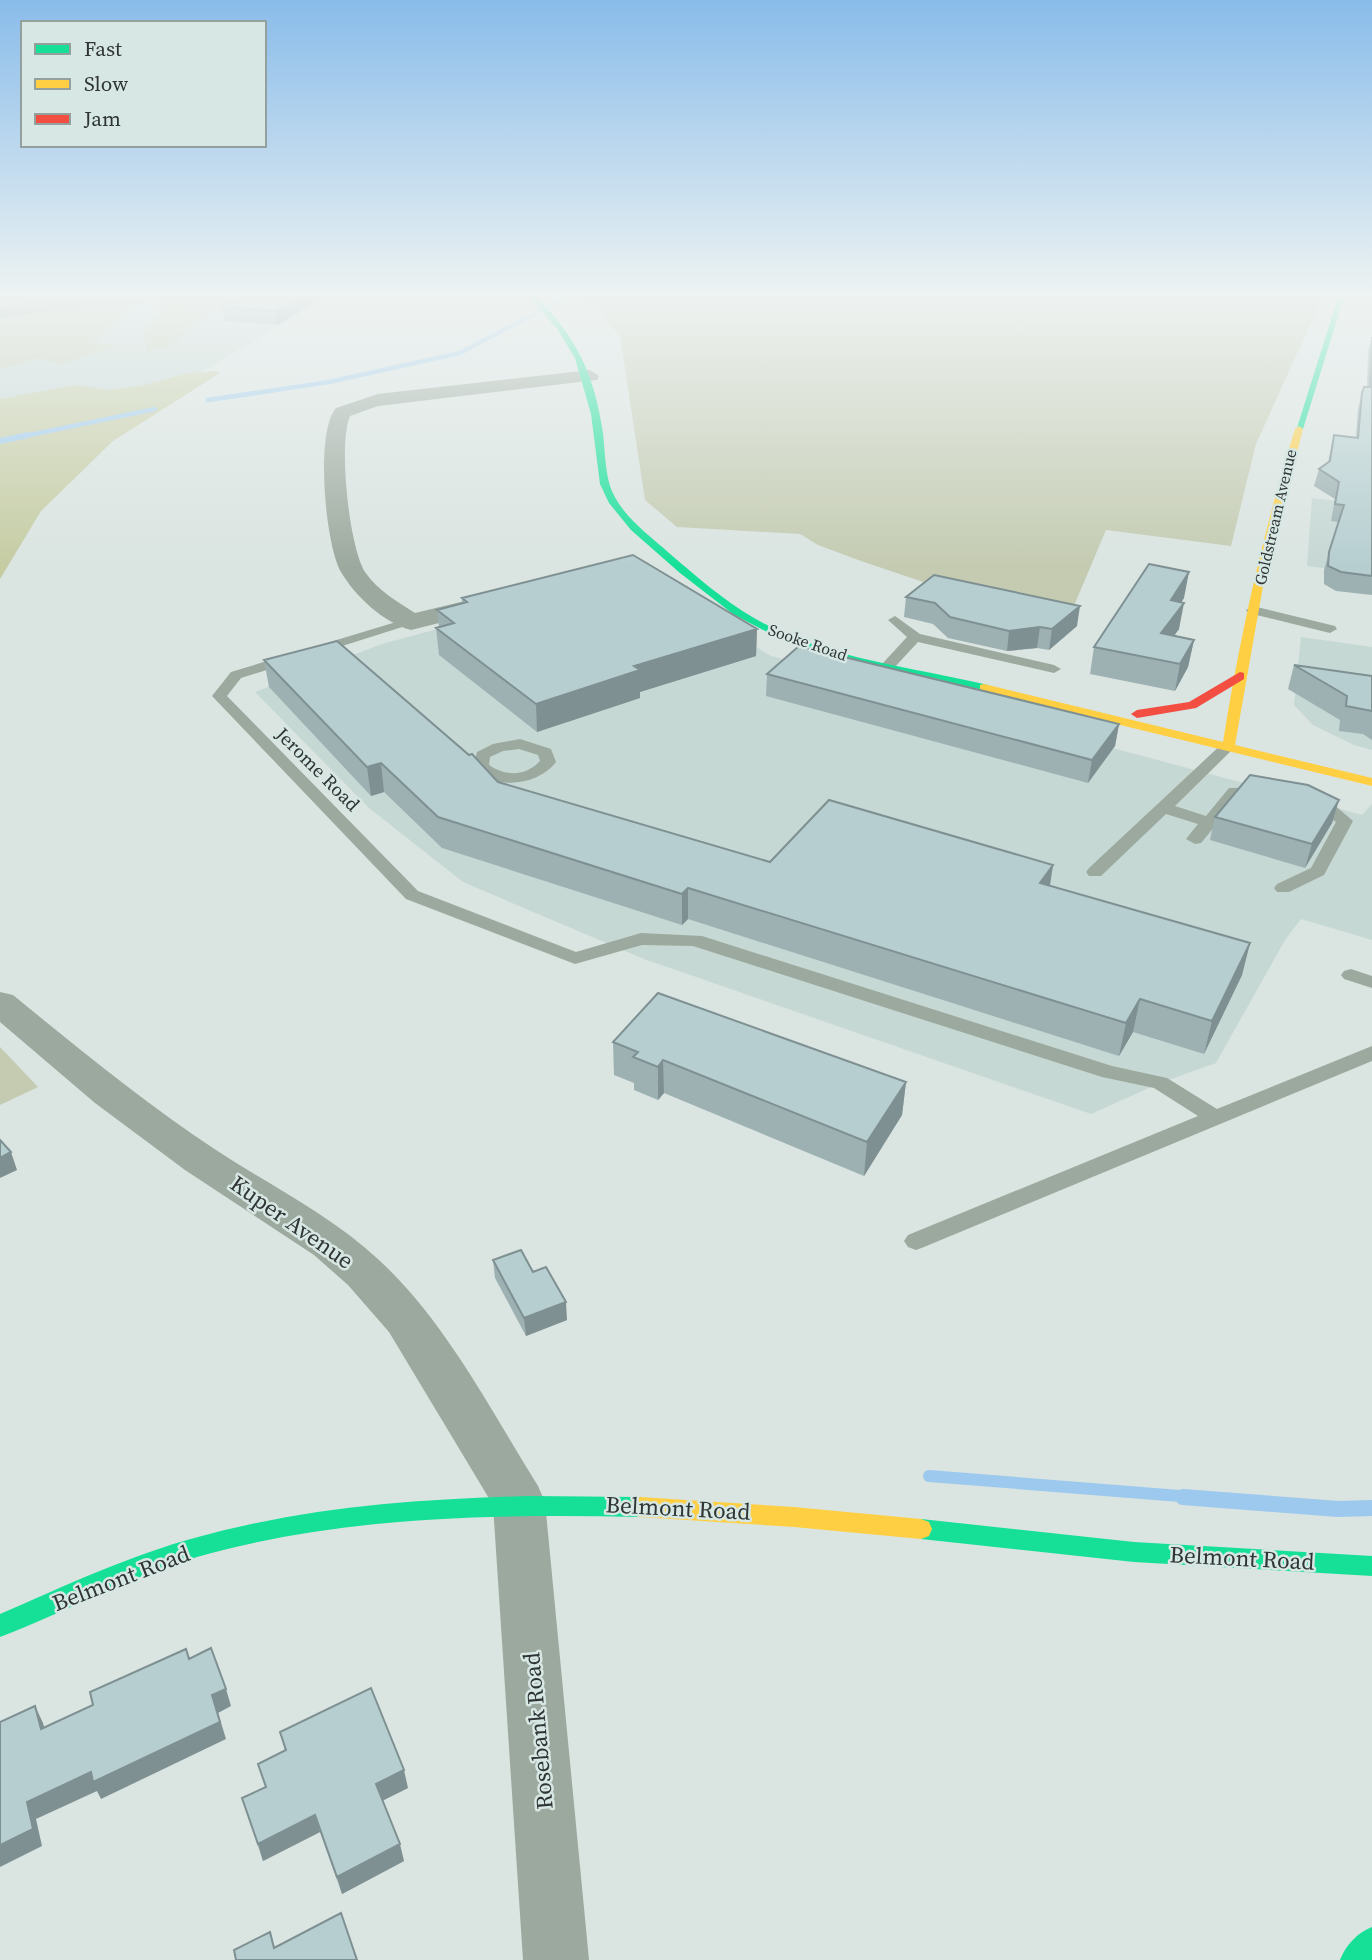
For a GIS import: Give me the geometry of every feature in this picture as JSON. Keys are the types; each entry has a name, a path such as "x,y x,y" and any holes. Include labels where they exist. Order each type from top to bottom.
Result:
{"street":[{"path":"506,385 355,405 341,414 336,424 333,460 349,564 367,590 411,622 514,598"},
{"name":"Sooke Road","path":"591,385 608,492 628,521 753,622 793,639 888,666 1229,745 1372,782"},
{"name":"Goldstream Avenue","path":"1229,745 1253,611 1287,461 1312,385"},
{"path":"644,567 675,561"},
{"path":"1089,712 1138,714 1178,710 1204,702 1240,676"},
{"name":"Kuper Avenue","path":"4,1011 192,1155 330,1242 365,1273 406,1319 519,1503"},
{"name":"Belmont Road","path":"0,1626 120,1576 225,1539 340,1517 398,1510 519,1503 722,1509 1138,1552 1372,1566"},
{"name":"Rosebank Road","path":"519,1503 556,1960"},
{"path":"1354,1960 1372,1941"}],"lane":[{"path":"1253,611 1330,629"},
{"path":"895,620 915,637 1054,669"},
{"name":"Jerome Road","path":"411,622 236,675 219,696 412,895 575,958 641,939 695,940 1109,1072 1160,1083 1216,1117"},
{"path":"888,666 915,637"},
{"path":"1095,872 1229,745"},
{"path":"1195,839 1235,791 1257,789 1325,807 1345,821 1318,872 1283,888"},
{"path":"1162,807 1209,822"},
{"path":"1350,975 1372,982"},
{"path":"916,1241 1372,1054"}],"shaded area":[{"path":"0,385 178,385 0,489"},
{"path":"1312,498 1372,505 1372,574 1307,566"},
{"path":"636,575 771,656 1362,815 1372,804 1372,940 1301,919 1285,940 1216,1063 1160,1083 1091,1114 644,959 463,882 369,808 255,692 382,644"},
{"path":"1301,637 1372,647 1372,750 1354,745 1313,725 1294,705"}],"green space":[{"path":"73,385 109,390 141,386 200,385 113,441 41,511 0,579 0,399"},
{"path":"628,385 1283,385 1256,444 1231,546 1106,530 1068,620 941,588 818,545 800,534 677,527 645,500"},
{"path":"0,1047 38,1087 0,1105"}],"building":[{"path":"1372,385 1372,576 1341,572 1328,566 1329,552 1344,505 1335,504 1339,482 1319,469 1330,461 1334,435 1358,438 1362,393 1364,387"},
{"path":"633,555 757,629 634,666 640,670 536,704 436,628 454,623 437,610 467,602 462,598"},
{"path":"1149,564 1189,572 1171,600 1184,603 1161,633 1194,640 1180,664 1094,647"},
{"path":"934,575 1080,606 1052,629 1040,627 1009,631 950,617 935,603 906,597"},
{"path":"337,641 469,755 472,754 498,782 770,862 829,800 1053,865 1040,883 1250,943 1212,1021 1140,999 1126,1023 688,888 682,894 438,817 381,763 367,767 264,660"},
{"path":"799,646 1119,724 1092,760 767,674"},
{"path":"1294,665 1372,676 1372,711 1346,706 1347,696"},
{"path":"1250,775 1308,785 1339,800 1312,844 1215,817"},
{"path":"658,993 906,1082 867,1142 663,1060 658,1067 633,1057 638,1052 613,1042"},
{"path":"0,1140 11,1152 0,1158"},
{"path":"521,1250 533,1272 546,1267 566,1302 524,1318 493,1260"},
{"path":"211,1648 226,1689 212,1695 220,1722 93,1782 91,1772 27,1802 33,1829 0,1845 0,1722 35,1706 41,1729 93,1705 90,1692 186,1649 189,1659"},
{"path":"371,1688 404,1770 376,1784 400,1844 337,1877 315,1815 258,1844 242,1798 266,1787 258,1764 286,1750 280,1732"},
{"path":"341,1913 357,1960 236,1960 234,1950 270,1932 274,1948"}],"waterway":[{"path":"208,400 306,385"},
{"path":"20,437 155,409"},
{"path":"0,441 28,435"},
{"path":"929,1476 1205,1498"},
{"path":"1183,1497 1338,1509 1372,1508"}],"traffic: fast":[{"path":"589,385 596,414 605,484 614,503 635,528 709,592 736,612 790,640 872,665 984,688"},
{"path":"1299,429 1313,385"},
{"path":"0,1626 172,1555 304,1523 417,1510 474,1507 640,1507"},
{"path":"921,1529 1134,1552 1372,1566"},
{"path":"1354,1960 1372,1941"}],"traffic: slow":[{"path":"1229,745 1258,586 1299,429"},
{"path":"984,688 1372,782"},
{"path":"640,1507 921,1529"}],"traffic: jam":[{"path":"1137,714 1192,705 1240,676"}]}
